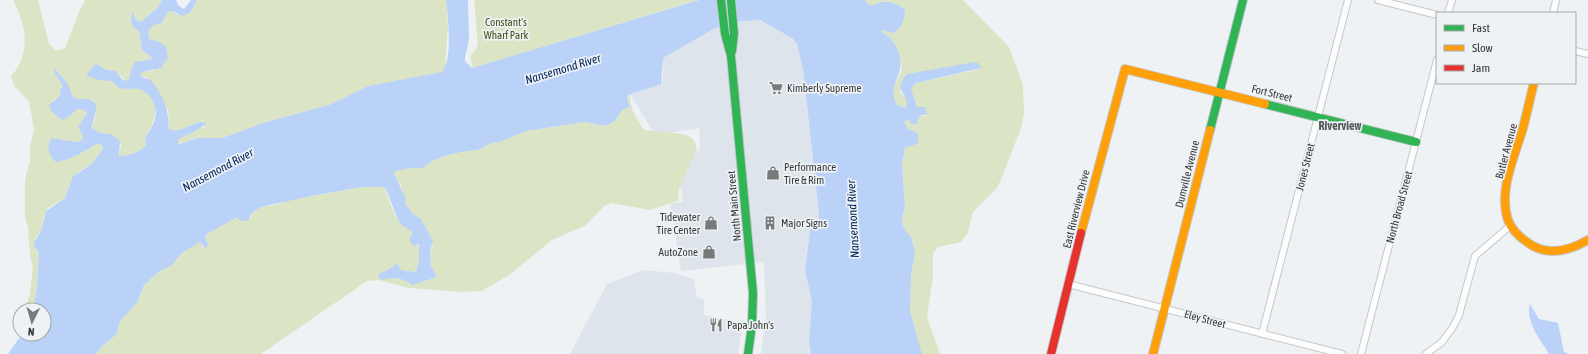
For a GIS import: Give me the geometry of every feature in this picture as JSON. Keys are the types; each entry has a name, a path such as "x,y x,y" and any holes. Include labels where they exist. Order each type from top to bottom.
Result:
{"street":[{"name":"North Main Street","path":"722,0 724,29 731,56 753,293 752,324 748,354"},
{"name":"North Main Street","path":"731,0 733,28 731,56"},
{"name":"Dumville Avenue","path":"1153,354 1243,0"},
{"name":"Jones Street","path":"1262,334 1348,0"},
{"path":"1378,0 1436,15"},
{"path":"1448,12 1452,0"},
{"path":"1553,12 1556,0"},
{"path":"1576,51 1588,54"},
{"name":"North Broad Street","path":"1361,354 1436,64"},
{"name":"Fort Street","path":"1124,70 1127,68 1416,142"},
{"name":"East Riverview Drive","path":"1051,354 1124,70"},
{"name":"Butler Avenue","path":"1510,226 1506,208 1508,186 1534,84"},
{"path":"1426,354 1442,342 1453,327 1459,315 1475,256 1510,226 1521,237 1535,246 1551,251 1570,249 1588,240"},
{"name":"Eley Street","path":"1068,284 1342,354"}],"shaded area":[{"path":"757,19 792,38 797,44 803,69 819,214 818,225 810,230 805,265 812,301 809,348 811,354 761,354 766,318 764,262 681,271 670,204 683,202 678,159 700,149 699,128 655,135 630,94 661,84 663,79 663,58 696,37 715,28"},
{"path":"644,270 674,273 694,279 697,298 704,299 704,315 743,323 738,354 570,354 607,284"}],"green space":[{"path":"13,0 38,0 49,44 56,51 65,48 85,0 162,0 157,8 141,22 136,20 133,13 131,16 132,23 139,32 142,50 153,59 139,61 131,69 129,79 126,81 116,71 106,70 97,64 87,77 114,82 123,89 139,89 147,92 152,97 155,103 155,117 145,137 146,145 141,150 119,156 121,144 111,134 100,133 92,128 97,112 91,99 77,99 73,97 67,83 58,75 54,67 55,74 63,86 61,96 52,101 67,118 78,109 84,110 87,113 78,127 83,136 82,140 76,142 52,138 60,162 88,150 96,144 102,145 103,149 92,164 78,172 71,181 65,198 48,208 43,220 41,231 35,239 34,247 39,252 37,287 34,302 28,302 30,294 33,266 30,256 28,227 25,217 25,180 30,161 30,147 34,129 29,101 15,87 11,77 22,58 24,49 24,30 18,10"},
{"path":"197,0 446,0 448,26 445,69 442,72 429,76 368,86 329,105 266,122 222,138 197,138 178,144 178,140 191,132 204,127 204,121 178,130 169,129 168,110 147,77 142,77 140,75 142,72 154,71 160,42 149,39 147,32 153,24 162,23 168,11 172,11 178,15 190,13"},
{"name":"Constant's Wharf Park","path":"474,0 698,0 473,68 470,57 478,45"},
{"path":"865,0 963,0 1009,47 1023,85 1024,113 1021,128 997,188 973,212 968,233 961,242 938,247 933,253 933,276 927,317 940,354 922,354 910,311 911,276 915,253 912,239 903,226 902,218 905,206 902,164 905,148 917,144 915,131 909,130 904,122 905,119 918,121 917,118 919,116 925,116 917,107 911,88 916,83 980,69 907,74 900,92 906,98 907,105 904,108 899,107 894,102 892,92 901,71 901,60 890,40 881,32 881,30 893,33 902,6 886,1 873,6 868,5"},
{"path":"630,94 632,109 644,130 682,134 690,137 695,143 697,148 679,190 678,201 650,210 611,203 604,206 586,225 552,240 509,275 482,291 462,292 409,288 378,280 367,281 261,354 96,354 101,347 117,334 120,321 137,303 144,285 160,271 171,266 182,253 195,243 200,242 204,248 207,234 234,219 250,218 253,212 261,207 276,205 288,200 363,187 383,187 386,189 397,218 413,231 419,246 420,263 416,272 401,270 397,263 388,270 378,274 393,278 406,279 434,273 430,259 433,245 421,219 413,214 405,203 401,185 394,175 395,171 410,168 422,168 434,160 451,154 481,149 491,143 500,142 526,131 585,122 605,126 615,121 622,110 630,107 627,99"}],"water":[{"name":"Nansemond River","path":"162,0 176,0 178,5 184,9 191,0 197,0 190,13 182,16 172,11 168,11 162,23 153,25 148,32 149,39 160,42 166,47 168,58 161,68 142,72 140,75 151,80 162,97 168,114 169,129 179,130 199,123 206,123 178,140 178,144 180,144 197,138 222,138 266,122 329,105 368,86 442,72 448,58 449,48 449,27 446,0 468,0 469,39 465,61 472,68 699,0 865,0 868,5 886,2 898,5 905,10 904,20 899,29 893,33 881,30 881,32 895,45 901,63 894,90 894,97 897,105 904,108 907,105 900,87 907,74 975,62 978,63 981,68 916,83 911,88 917,107 925,107 927,114 919,116 917,124 911,124 908,119 904,122 909,130 918,134 918,138 917,144 905,148 902,164 905,206 902,218 903,226 912,239 915,253 911,276 910,311 922,354 811,354 809,342 812,301 805,270 811,226 818,225 819,214 803,69 797,44 792,38 760,20 742,21 715,28 663,58 661,84 628,95 627,99 630,107 622,110 615,121 605,126 585,122 526,131 500,142 491,143 481,149 451,154 434,160 422,168 410,168 395,171 394,175 406,198 405,203 413,214 421,219 433,241 430,252 431,266 437,277 412,285 402,279 390,278 382,280 378,276 378,274 388,270 397,263 401,270 416,272 419,262 419,244 413,246 409,239 413,232 403,226 398,220 384,187 363,187 316,195 261,207 253,212 247,221 242,221 237,218 207,234 205,237 208,244 206,249 200,242 182,253 171,266 160,271 144,285 137,303 120,321 117,334 101,347 96,354 8,354 16,342 52,342 52,302 34,302 37,287 39,252 34,247 34,242 41,231 46,211 65,198 73,176 92,164 103,149 102,145 96,144 65,160 56,162 51,157 48,148 52,138 76,142 82,140 83,136 78,127 87,113 84,110 78,109 62,120 51,111 49,105 60,96 60,91 63,86 55,74 53,67 67,83 74,97 78,99 89,99 94,102 96,105 96,113 92,128 100,133 111,134 120,141 119,156 141,150 146,145 145,137 154,123 156,113 154,103 151,98 141,90 120,88 111,81 99,80 86,76 93,66 97,64 106,70 116,71 122,79 126,81 129,79 131,69 135,62 153,59 142,50 139,32 132,24 131,19 133,12 136,20 141,22 157,8"},
{"path":"1530,304 1539,319 1558,323 1564,352 1569,354 1549,354 1531,324 1529,311"}],"traffic: fast":[{"path":"721,0 725,34 731,56 753,293 752,325 748,354"},
{"path":"731,0 734,34 732,51"},
{"path":"1210,130 1243,0"},
{"path":"1265,104 1416,142"}],"traffic: slow":[{"path":"1081,233 1125,69 1265,104"},
{"path":"1534,84 1523,128 1506,185 1505,209 1508,220 1518,235 1529,244 1547,251 1568,249 1588,240"},
{"path":"1153,354 1210,130"}],"traffic: jam":[{"path":"1051,354 1081,233"}],"place":[{"name":"Kimberly Supreme","path":"776,88"},
{"name":"Performance Tire & Rim","path":"773,173"},
{"name":"Tidewater Tire Center","path":"711,223"},
{"name":"Major Signs","path":"770,223"},
{"name":"AutoZone","path":"709,252"},
{"name":"Papa John's","path":"716,325"}],"district":[{"name":"Riverview","path":"1340,126"}]}
